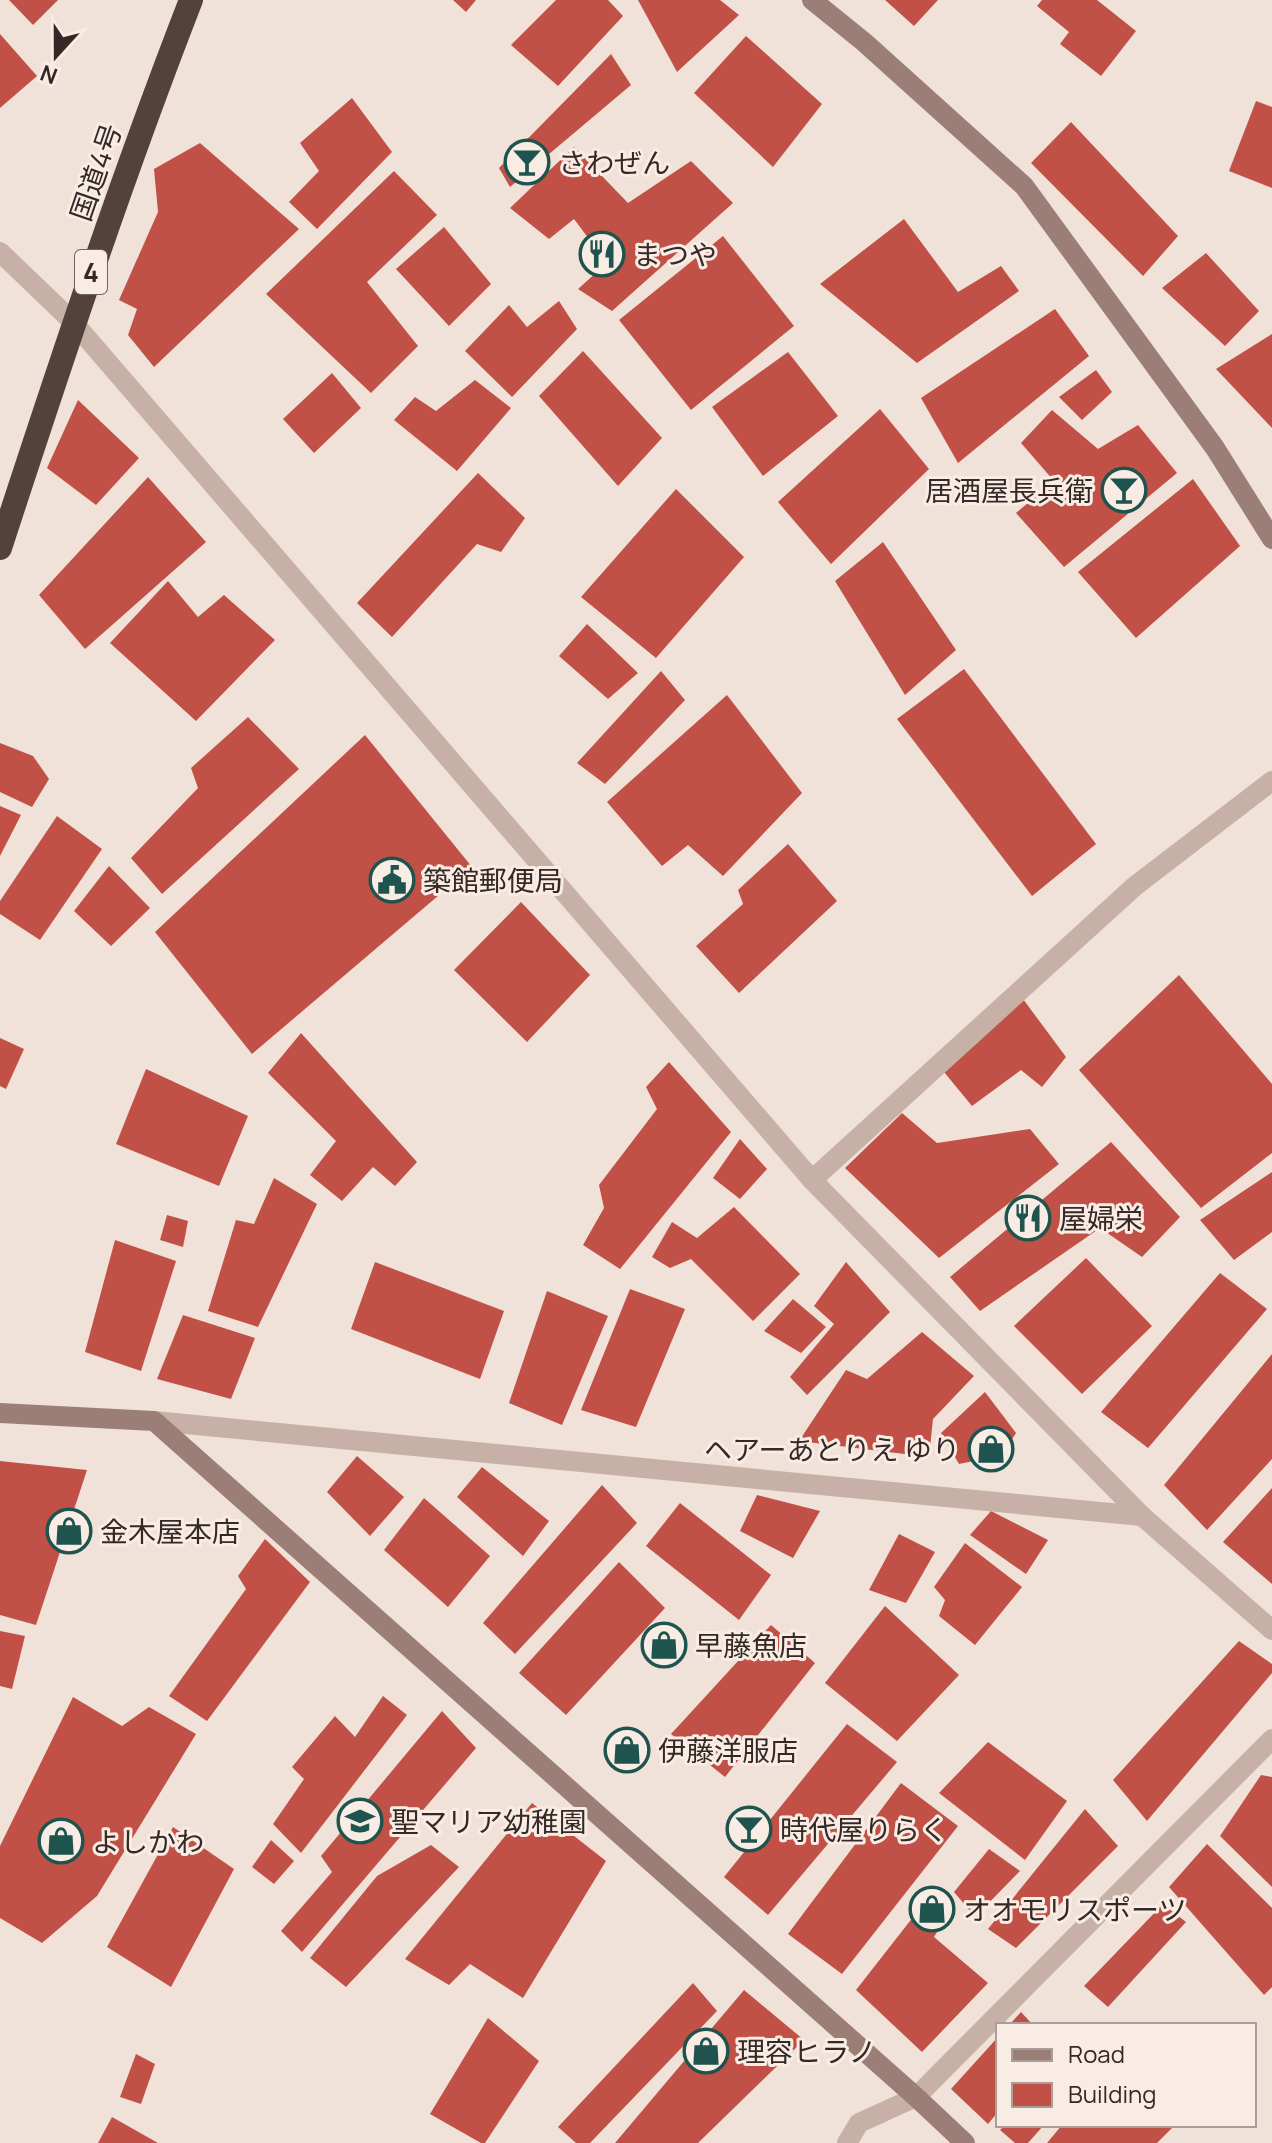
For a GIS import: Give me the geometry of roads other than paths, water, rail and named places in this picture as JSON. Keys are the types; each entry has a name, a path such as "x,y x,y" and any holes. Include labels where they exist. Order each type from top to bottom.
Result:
{"highway":[{"name":"国道4号","path":"0,548 147,113 191,0"}],"street":[{"path":"812,0 864,42 1024,186 1215,448 1272,539"},
{"path":"0,252 74,323 812,1180 1142,1516 1272,1630"},
{"path":"812,1180 1135,886 1272,781"},
{"path":"0,1413 154,1421 1142,1516"},
{"path":"154,1421 965,2143"},
{"path":"847,2143 859,2123 916,2097 1272,1739"}],"place":[{"name":"さわぜん","path":"527,162"},
{"name":"まつや","path":"602,254"},
{"name":"居酒屋長兵衛","path":"1124,490"},
{"name":"築館郵便局","path":"392,880"},
{"name":"屋婦栄","path":"1028,1218"},
{"name":"ヘアーあとりえ ゆり","path":"991,1449"},
{"name":"金木屋本店","path":"69,1531"},
{"name":"早藤魚店","path":"664,1645"},
{"name":"伊藤洋服店","path":"627,1750"},
{"name":"聖マリア幼稚園","path":"360,1821"},
{"name":"時代屋りらく","path":"749,1829"},
{"name":"よしかわ","path":"61,1841"},
{"name":"オオモリスポーツ","path":"932,1909"},
{"name":"理容ヒラノ","path":"706,2051"}]}
